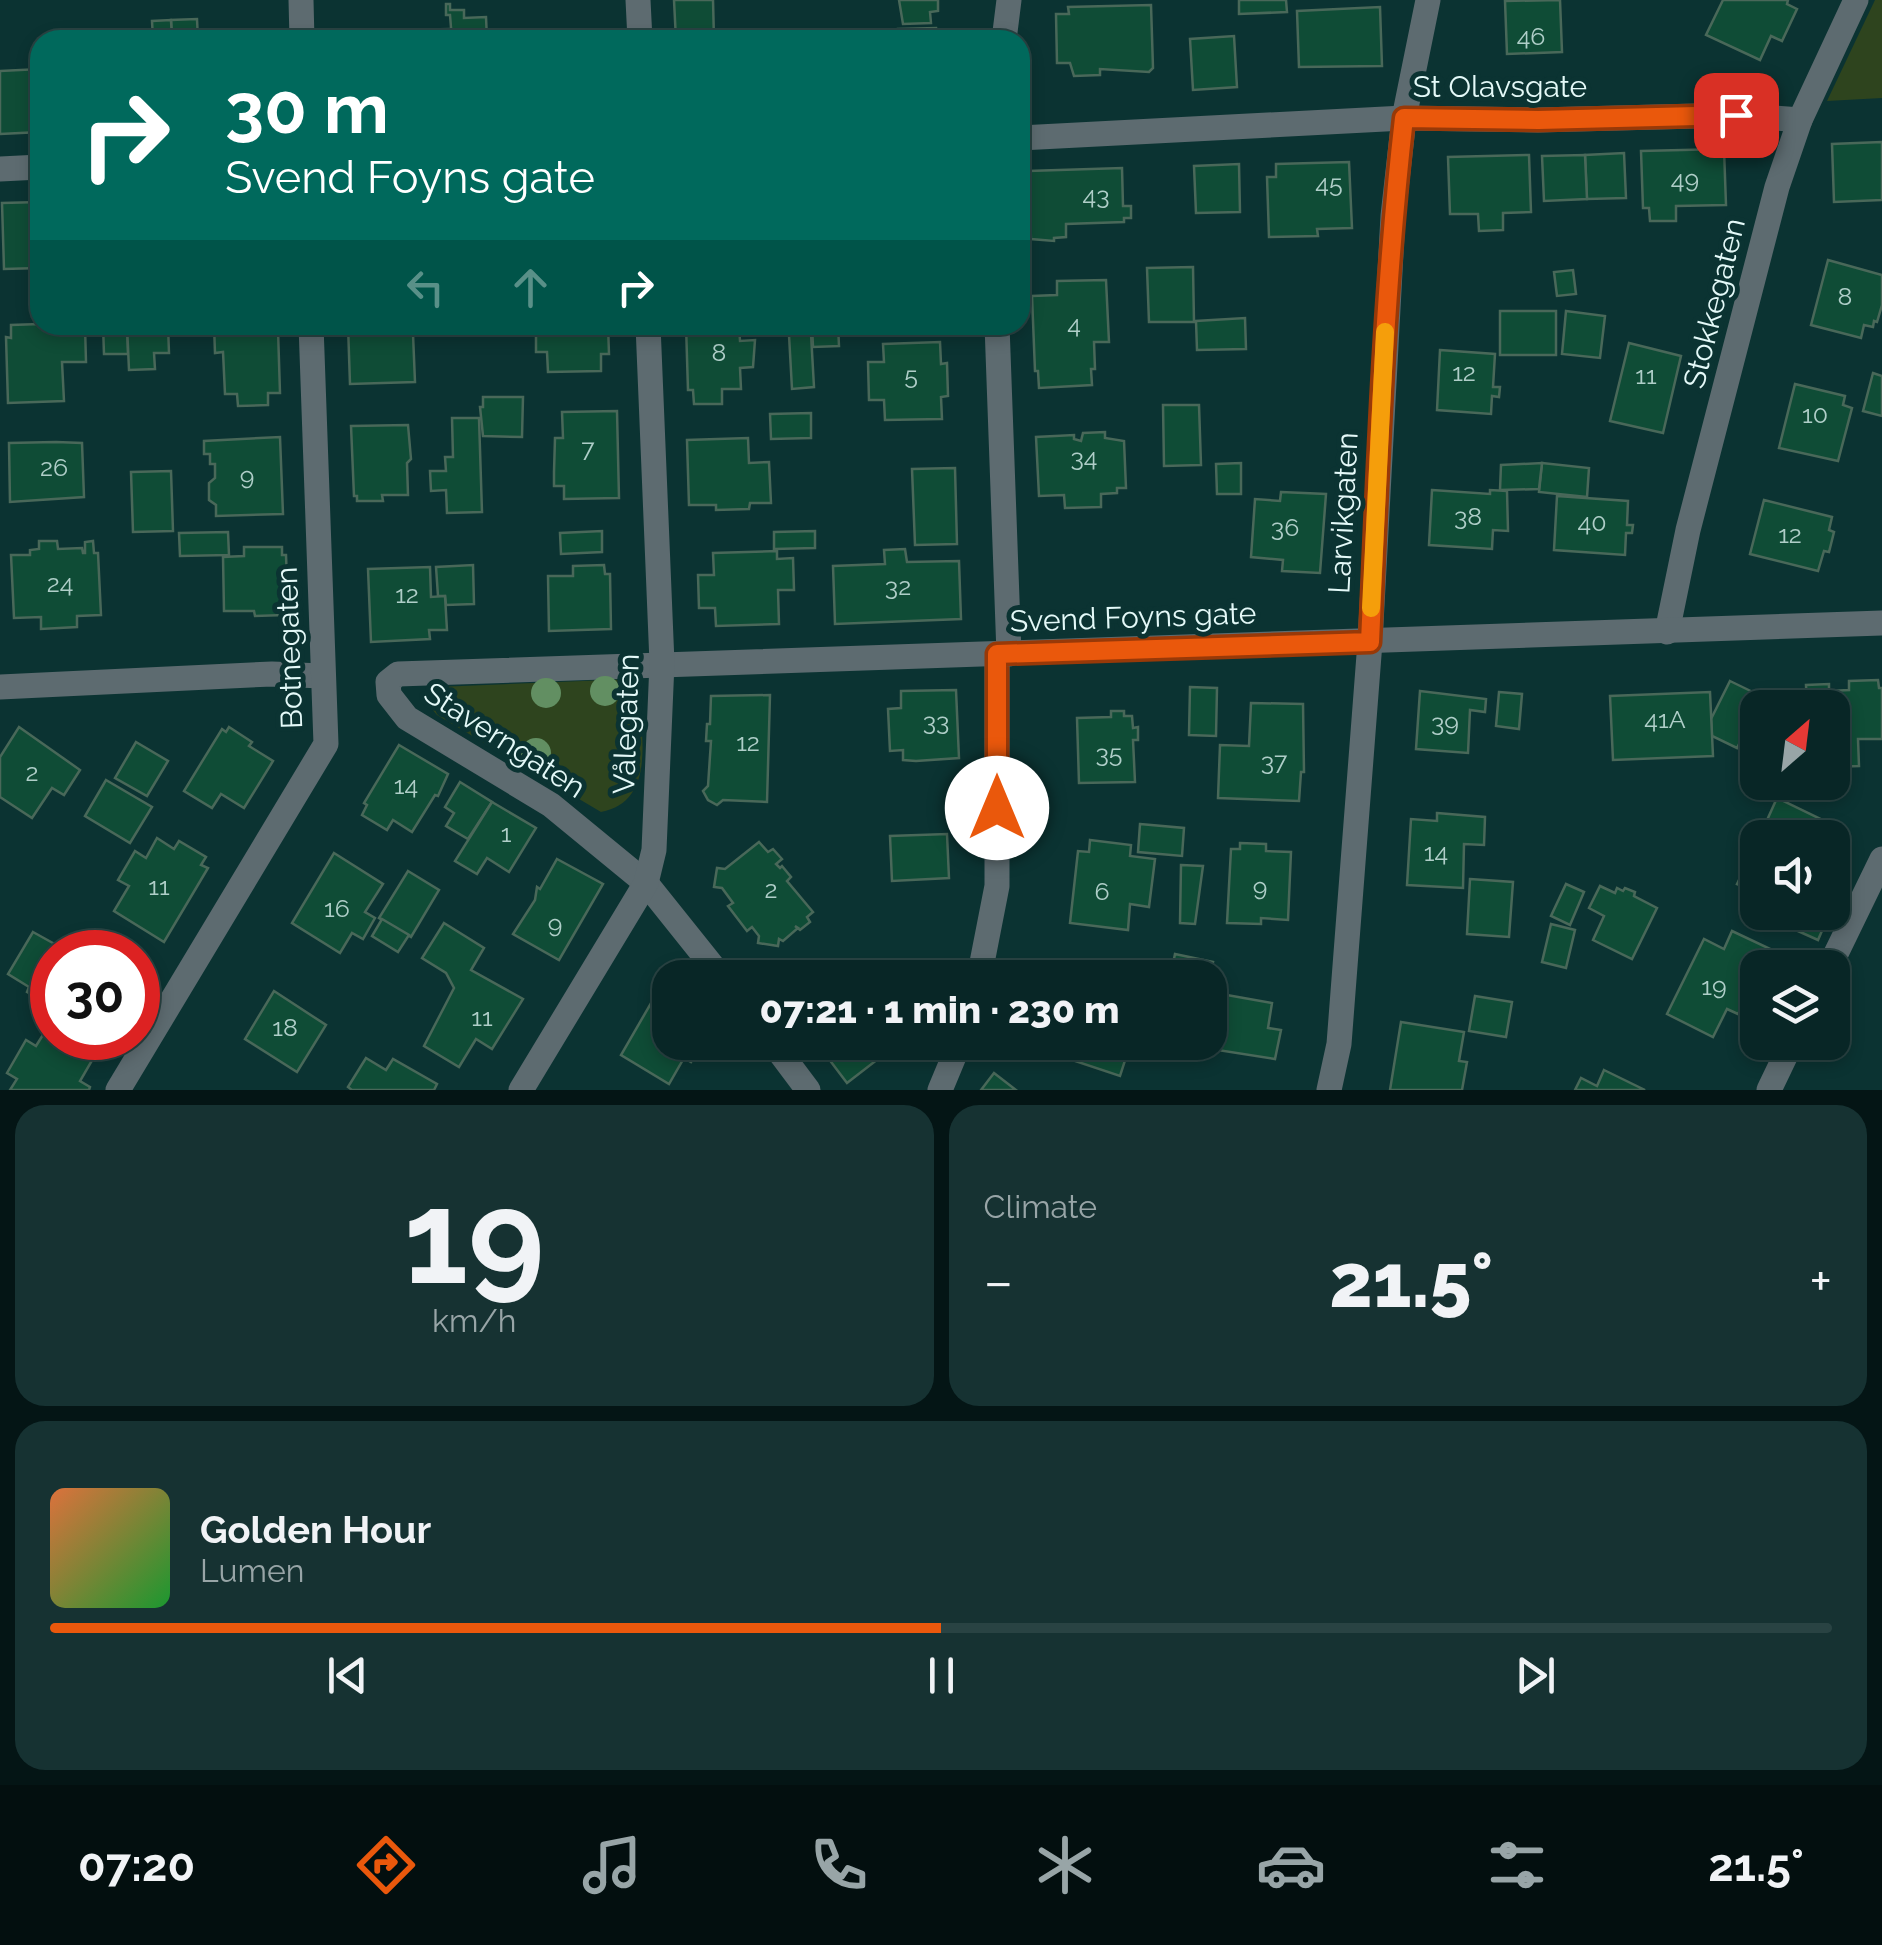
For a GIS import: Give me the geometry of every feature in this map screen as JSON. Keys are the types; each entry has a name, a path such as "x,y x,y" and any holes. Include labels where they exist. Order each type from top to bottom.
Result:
{"street":[{"path":"301,0 302,30"},
{"path":"638,0 640,30"},
{"path":"1005,30 1009,0"},
{"name":"Larvikgaten","path":"1329,1090 1338,1044 1370,642 1393,216 1404,118 1428,0"},
{"name":"Stokkegaten","path":"1667,632 1688,530 1776,188 1800,120 1856,0"},
{"name":"St Olavsgate","path":"1030,137 1404,118 1538,120 1736,115 1800,120"},
{"path":"0,169 30,168"},
{"name":"Botnegaten","path":"118,1090 326,744 311,335"},
{"name":"Vålegaten","path":"522,1090 646,883 654,850 662,663 648,335"},
{"path":"983,960 997,886 1003,654 996,335"},
{"name":"Svend Foyns gate","path":"388,682 398,674 662,663 1882,623"},
{"path":"0,686 272,674 322,676"},
{"name":"Staverngaten","path":"388,682 388,695 407,718 552,805 646,883 708,960"},
{"path":"1838,950 1882,859"},
{"path":"786,1060 808,1090"},
{"path":"940,1090 952,1060"},
{"path":"1769,1090 1783,1060"}],"green space":[{"path":"1875,0 1882,0 1882,98 1827,101"},
{"path":"632,679 638,685 641,722 639,779 632,794 601,812 431,708 430,696 437,687"}],"building":[{"path":"674,0 713,0 714,30 676,30"},
{"path":"899,0 938,0 938,11 930,12 931,23 903,24"},
{"path":"1239,0 1286,0 1287,12 1239,14"},
{"path":"1560,0 1562,52 1507,54 1505,1"},
{"path":"1723,0 1788,0 1787,4 1797,9 1782,41 1771,36 1760,60 1706,35"},
{"path":"446,4 450,4 450,10 464,10 464,18 486,17 487,30 451,30 450,15 446,15"},
{"path":"1151,5 1153,68 1149,72 1100,69 1100,75 1074,76 1070,63 1057,63 1056,14 1069,14 1068,7"},
{"path":"1380,7 1382,66 1299,67 1297,11"},
{"path":"197,19 198,30 172,30 171,20"},
{"path":"171,20 172,30 152,30 152,21"},
{"path":"1234,36 1237,87 1193,90 1190,39"},
{"path":"30,70 30,132 0,134 0,71"},
{"path":"1882,142 1882,200 1834,202 1832,144"},
{"path":"1724,149 1726,205 1676,206 1676,221 1650,221 1649,208 1643,208 1641,151"},
{"path":"1624,153 1626,198 1587,199 1585,155"},
{"path":"1529,155 1531,212 1503,213 1503,230 1479,231 1478,214 1450,214 1448,157"},
{"path":"1585,155 1587,199 1544,201 1542,156"},
{"path":"1349,162 1352,228 1317,229 1318,236 1269,237 1267,177 1276,177 1276,164"},
{"path":"1239,164 1240,212 1196,213 1194,166"},
{"path":"1122,168 1123,206 1131,206 1131,218 1124,218 1124,222 1066,224 1066,237 1054,241 1031,239 1030,171"},
{"path":"30,202 30,268 4,269 2,203"},
{"path":"1828,260 1882,275 1882,305 1877,322 1873,327 1864,325 1861,338 1811,325"},
{"path":"1193,267 1194,322 1149,322 1147,268"},
{"path":"1573,270 1576,294 1557,296 1554,272"},
{"path":"1106,280 1109,342 1094,342 1092,385 1039,388 1032,296 1057,295 1057,281"},
{"path":"1500,311 1556,311 1556,355 1500,355"},
{"path":"1566,311 1605,316 1600,358 1562,354"},
{"path":"1245,318 1246,349 1197,350 1196,321"},
{"path":"30,324 30,335 85,335 86,362 62,362 64,401 8,403 6,337 11,338 11,325"},
{"path":"103,335 127,335 128,354 104,354"},
{"path":"127,335 168,335 169,353 154,353 155,369 129,370"},
{"path":"214,335 278,335 280,393 268,393 268,405 238,406 237,394 225,394 223,352 215,353"},
{"path":"348,335 413,335 415,382 350,384"},
{"path":"536,335 608,335 609,354 601,354 601,371 548,372 547,352 536,352"},
{"path":"686,335 740,335 740,341 755,340 753,367 740,368 741,389 722,389 722,404 694,404 693,390 688,390"},
{"path":"789,335 811,335 814,387 792,389"},
{"path":"812,335 838,335 839,346 813,347"},
{"path":"940,342 941,364 947,363 948,396 941,397 942,419 885,420 884,400 869,400 868,362 884,362 883,344"},
{"path":"1629,343 1681,356 1663,433 1610,421"},
{"path":"1440,350 1495,354 1493,387 1500,387 1499,397 1492,396 1491,414 1437,410"},
{"path":"1873,373 1882,376 1882,416 1863,411"},
{"path":"1795,384 1845,396 1843,405 1852,408 1838,461 1779,448"},
{"path":"483,397 523,397 522,437 483,436"},
{"path":"1163,405 1199,405 1201,465 1164,466"},
{"path":"617,411 619,498 564,499 564,486 554,486 555,438 563,438 562,412"},
{"path":"811,413 811,438 771,439 770,414"},
{"path":"452,418 479,418 482,512 447,513 446,490 431,491 430,471 446,471 445,457 453,457"},
{"path":"408,425 408,495 382,495 383,501 357,501 351,426"},
{"path":"1105,432 1105,438 1124,441 1126,488 1101,494 1101,507 1065,508 1064,495 1039,496 1036,437 1074,435 1074,439 1081,441 1083,433"},
{"path":"280,437 283,514 216,516 216,505 209,500 215,464 210,464 210,454 204,454 204,441"},
{"path":"748,438 749,463 769,462 771,503 750,503 749,509 716,510 716,505 689,505 687,440"},
{"path":"9,443 82,443 84,497 10,502"},
{"path":"1241,463 1241,494 1217,494 1216,464"},
{"path":"1542,463 1589,468 1587,497 1539,492"},
{"path":"1542,463 1539,489 1500,490 1501,465"},
{"path":"955,468 957,544 915,545 912,469"},
{"path":"171,471 173,531 133,532 131,472"},
{"path":"1432,490 1490,494 1490,490 1507,491 1508,531 1493,530 1492,549 1429,545"},
{"path":"1281,492 1326,494 1320,573 1282,571 1283,560 1251,557 1255,499 1280,501"},
{"path":"1557,496 1628,501 1627,525 1633,525 1632,533 1626,533 1625,555 1554,550"},
{"path":"1764,500 1832,517 1829,530 1834,532 1829,552 1824,551 1818,571 1750,554"},
{"path":"602,531 602,552 561,554 560,533"},
{"path":"815,531 815,548 774,549 774,532"},
{"path":"228,532 229,555 180,556 179,533"},
{"path":"39,541 57,541 58,549 82,548 85,553 85,542 93,541 94,553 98,553 101,615 77,616 77,627 41,629 41,617 14,618 11,555 30,555 30,550 39,549"},
{"path":"244,547 282,547 282,555 286,555 285,615 224,611 223,557 244,556"},
{"path":"905,549 907,562 959,561 961,619 835,624 833,566 885,564 884,550"},
{"path":"777,551 777,559 793,558 794,590 778,590 779,624 716,626 715,608 699,608 698,575 714,575 713,553"},
{"path":"473,565 474,604 446,605 445,596 438,596 436,567"},
{"path":"604,565 605,574 610,574 611,629 549,631 548,576 573,576 573,566"},
{"path":"430,567 431,597 445,596 447,630 429,630 430,639 371,642 368,569"},
{"path":"1878,680 1882,688 1882,739 1858,739 1859,766 1850,766 1849,681"},
{"path":"1730,681 1749,690 1740,690 1737,748 1712,736 1711,719"},
{"path":"1829,684 1829,690 1806,690 1806,685"},
{"path":"1190,687 1217,688 1216,736 1189,735"},
{"path":"956,690 959,758 903,760 903,750 890,751 888,709 901,708 901,691"},
{"path":"1420,691 1486,699 1485,712 1470,710 1468,753 1416,749"},
{"path":"1499,692 1522,694 1519,729 1496,726"},
{"path":"1710,692 1713,756 1613,760 1610,696"},
{"path":"770,695 767,802 723,800 717,805 703,791 708,786 711,741 706,741 711,696"},
{"path":"1251,703 1303,704 1304,772 1299,801 1218,798 1220,745 1249,746"},
{"path":"1111,711 1124,711 1124,716 1132,716 1133,728 1138,727 1138,740 1133,740 1135,782 1079,783 1077,718 1111,717"},
{"path":"19,727 80,770 64,795 52,788 32,818 0,797 0,757"},
{"path":"229,727 273,761 244,808 221,794 212,808 184,791 222,729 226,732"},
{"path":"136,742 168,761 147,796 115,778"},
{"path":"399,745 448,774 438,796 435,795 412,832 393,820 387,830 362,815 367,805 364,803"},
{"path":"106,780 152,807 130,843 85,816"},
{"path":"460,782 492,802 468,839 446,826 454,813 445,807"},
{"path":"1776,800 1781,800 1823,820 1767,820"},
{"path":"492,802 536,828 509,872 487,858 477,874 455,861"},
{"path":"1437,813 1485,817 1484,845 1464,844 1463,888 1407,885 1411,819 1437,821"},
{"path":"1140,824 1184,828 1182,856 1138,852"},
{"path":"947,834 949,878 892,881 890,836"},
{"path":"157,838 174,849 179,841 206,857 201,865 208,868 164,942 160,940 160,930 145,930 114,911 129,886 118,880 135,851 146,858"},
{"path":"1090,840 1131,845 1130,856 1155,859 1149,907 1130,904 1128,930 1070,923 1078,851 1089,852"},
{"path":"759,842 782,859 776,864 791,877 787,881 813,912 807,917 810,922 783,941 779,939 778,946 758,943 759,936 752,927 747,931 728,906 733,903 722,888 714,887 717,868 725,869"},
{"path":"1240,843 1266,844 1266,851 1291,852 1288,920 1261,918 1261,924 1227,923 1231,849 1240,849"},
{"path":"334,853 383,884 365,912 375,918 363,939 352,933 340,953 292,923"},
{"path":"557,859 603,884 559,960 513,934 535,900 537,887 540,889"},
{"path":"1181,865 1203,866 1195,924 1180,923"},
{"path":"408,871 439,890 411,937 379,918"},
{"path":"1470,879 1513,882 1509,937 1467,934"},
{"path":"1566,884 1584,892 1570,925 1551,916"},
{"path":"1600,886 1615,893 1617,888 1625,888 1657,908 1632,959 1593,940 1604,916 1589,908"},
{"path":"382,919 409,935 398,952 372,936"},
{"path":"444,923 484,948 471,970 523,999 492,1049 476,1039 459,1067 424,1046 454,988 446,973 422,958"},
{"path":"1551,924 1575,930 1566,968 1542,962"},
{"path":"1796,930 1822,930 1818,940"},
{"path":"1732,931 1772,950 1740,950 1740,1010 1738,1014 1727,1009 1713,1037 1667,1014 1704,939 1724,949"},
{"path":"30,937 30,994 29,987 8,974"},
{"path":"1175,954 1204,960 1174,960"},
{"path":"274,991 326,1025 297,1072 245,1039"},
{"path":"1227,995 1272,1003 1268,1028 1281,1030 1275,1059 1227,1051"},
{"path":"1475,996 1512,1002 1506,1037 1469,1031"},
{"path":"652,1001 652,1060 683,1060 669,1084 621,1055"},
{"path":"1401,1022 1464,1032 1459,1061 1467,1062 1462,1090 1390,1090"},
{"path":"26,1040 30,1042 30,1060 92,1060 80,1081 89,1090 10,1090 17,1079 7,1073"},
{"path":"366,1058 386,1070 393,1059 437,1084 434,1090 352,1090 348,1087"},
{"path":"830,1060 877,1060 847,1083"},
{"path":"1072,1060 1125,1060 1120,1076"},
{"path":"1604,1070 1645,1090 1575,1090 1581,1078 1597,1086"},
{"path":"994,1073 1016,1090 981,1090"}],"slow traffic":[{"path":"1371,608 1385,332"}],"route":[{"path":"997,808 997,654 1370,642 1383,368 1404,118 1538,120 1736,115"}]}
